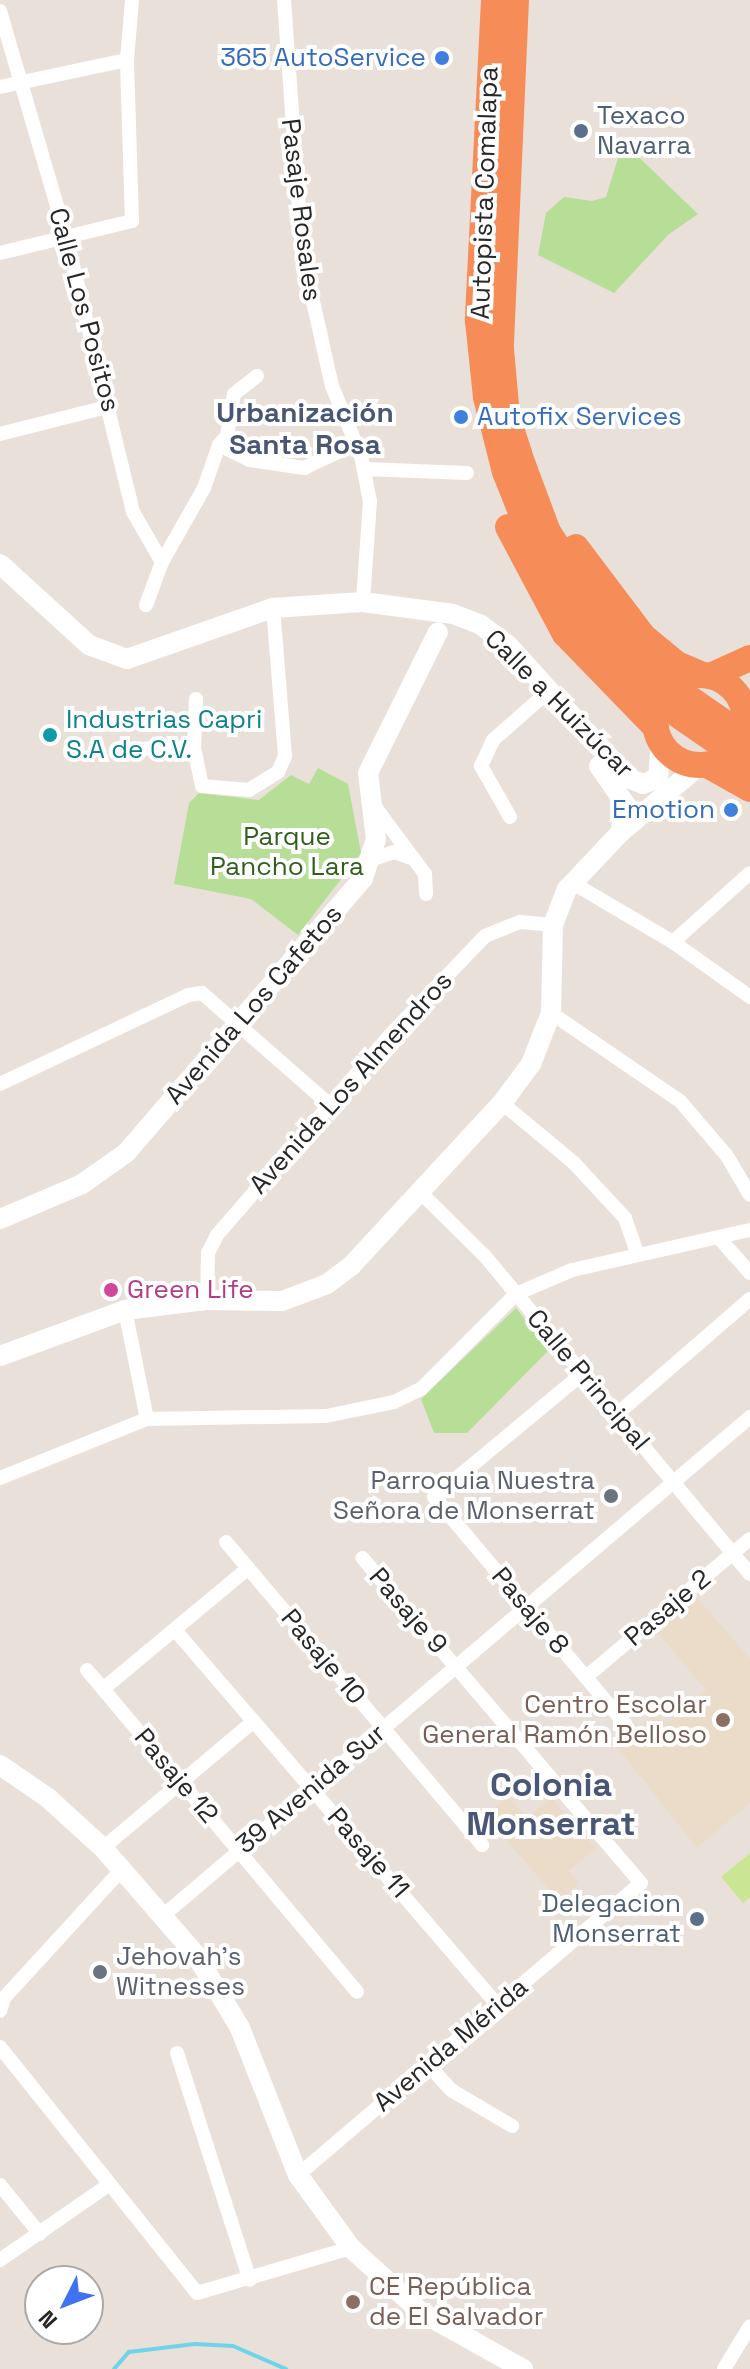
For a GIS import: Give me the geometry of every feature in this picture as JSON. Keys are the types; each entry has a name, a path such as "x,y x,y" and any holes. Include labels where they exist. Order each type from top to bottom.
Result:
{"highway":[{"name":"Autopista Comalapa","path":"494,0 478,321 495,436 518,509 551,574 597,646 721,763"},
{"name":"Autopista Comalapa","path":"516,0 501,349 507,416 548,532 587,597 630,651 747,711"},
{"path":"504,260 523,428 551,499 575,546 632,625 667,657 729,685 747,711 740,741 721,763"},
{"path":"478,274 470,346 472,403 512,539 565,634 658,726 674,757 721,763 750,789"},
{"path":"658,726 677,681 707,676 750,658"}],"street":[{"path":"0,253 129,223 133,218 127,60 132,0"},
{"name":"Pasaje Rosales","path":"284,0 302,252 332,386 364,469 370,501 363,602"},
{"name":"Calle Los Positos","path":"0,11 111,406 133,512 162,562"},
{"path":"0,87 127,60"},
{"path":"146,605 183,516 204,488 219,445 227,436 234,394 257,376"},
{"path":"0,434 111,406"},
{"path":"219,445 250,460 304,468 355,444"},
{"path":"364,469 467,473"},
{"name":"Calle a Huizúcar","path":"0,564 89,645 127,659 273,608 363,602 422,607 474,622 508,645 628,778 643,784 658,778 658,726"},
{"path":"422,607 443,630"},
{"path":"196,699 194,748 197,780 209,790 249,790 278,772 285,756 273,608"},
{"path":"415,860 394,852 373,859 368,773 443,630 474,622"},
{"name":"Calle a Huizúcar","path":"443,630 490,643 541,698 621,793 626,805 620,833"},
{"path":"510,817 481,766 493,740 541,698"},
{"path":"122,749 194,748"},
{"path":"0,1356 125,1310 207,1300 282,1301 327,1284 364,1254 502,1103 531,1064 551,1013 553,925 571,882 620,833 721,763"},
{"path":"371,802 428,880 426,894"},
{"name":"Avenida Los Cafetos","path":"0,1219 82,1184 117,1160 237,1025 373,859"},
{"path":"673,942 750,873"},
{"path":"571,882 673,942 750,997"},
{"name":"Avenida Los Almendros","path":"207,1300 212,1243 329,1104 485,936 520,922 553,925"},
{"path":"0,1084 188,995 210,997 237,1025 329,1104"},
{"path":"551,1013 680,1101 727,1156 750,1195"},
{"path":"502,1103 574,1163 614,1206 635,1234 637,1252"},
{"name":"Calle Principal","path":"419,1191 516,1294 750,1574"},
{"path":"0,1478 147,1419 326,1416 394,1402 421,1389 516,1294 572,1270 637,1252 720,1239 750,1230"},
{"path":"720,1239 750,1273"},
{"path":"616,1415 750,1299"},
{"path":"125,1310 147,1419"},
{"name":"Pasaje 8","path":"582,1374 434,1497 626,1725"},
{"name":"39 Avenida Sur","path":"165,1914 750,1417"},
{"name":"Pasaje 2","path":"586,1677 750,1539"},
{"name":"Pasaje 10","path":"226,1542 482,1845"},
{"name":"Pasaje 9","path":"362,1558 641,1883"},
{"path":"103,1689 248,1568"},
{"name":"Pasaje 11","path":"175,1630 498,2005"},
{"name":"Pasaje 12","path":"87,1670 357,1992"},
{"path":"103,1848 254,1721"},
{"path":"0,1765 48,1798 103,1848 165,1914 220,1990 240,2028 298,2175 351,2248 409,2304 496,2364 523,2369"},
{"path":"0,2011 4,1998 122,1869"},
{"name":"Avenida Mérida","path":"298,2175 641,1883"},
{"path":"0,2047 107,2186 197,2293 351,2248"},
{"path":"177,2053 250,2280"},
{"path":"428,2065 451,2090 512,2126"},
{"path":"0,2185 40,2234"},
{"path":"0,2260 107,2186"},
{"path":"724,2369 750,2326"}],"shaded area":[{"name":"Centro Escolar General Ramón Belloso","path":"695,1595 750,1659 750,1803 697,1848 617,1747 656,1713 666,1724 706,1690 655,1630"},
{"path":"508,1796 527,1818 551,1797 596,1848 569,1871 579,1883 559,1901 485,1816"}],"green space":[{"path":"623,142 698,214 669,234 614,293 538,255 546,213 564,197 592,201 606,197"},
{"name":"Parque Pancho Lara","path":"318,768 348,784 361,853 298,935 251,899 174,884 189,803 199,793 259,800 291,775 309,784"},
{"path":"516,1308 549,1350 467,1433 434,1433 421,1399"},
{"path":"750,1853 750,1897 743,1903 721,1877"}],"waterway":[{"path":"114,2369 129,2352 195,2344 233,2346 286,2369"}],"place":[{"name":"365 AutoService","path":"442,58"},
{"name":"Texaco Navarra","path":"581,131"},
{"name":"Autofix Services","path":"461,417"},
{"name":"Industrias Capri S.A de C.V.","path":"50,735"},
{"name":"Emotion","path":"731,810"},
{"name":"Green Life","path":"111,1290"},
{"name":"Parroquia Nuestra Señora de Monserrat","path":"611,1496"},
{"name":"Centro Escolar General Ramón Belloso","path":"723,1720"},
{"name":"Delegacion Monserrat","path":"697,1919"},
{"name":"Jehovah's Witnesses","path":"100,1972"},
{"name":"CE República de El Salvador","path":"353,2302"}],"district":[{"name":"Urbanización Santa Rosa","path":"305,428"},
{"name":"Colonia Monserrat","path":"551,1804"}]}
